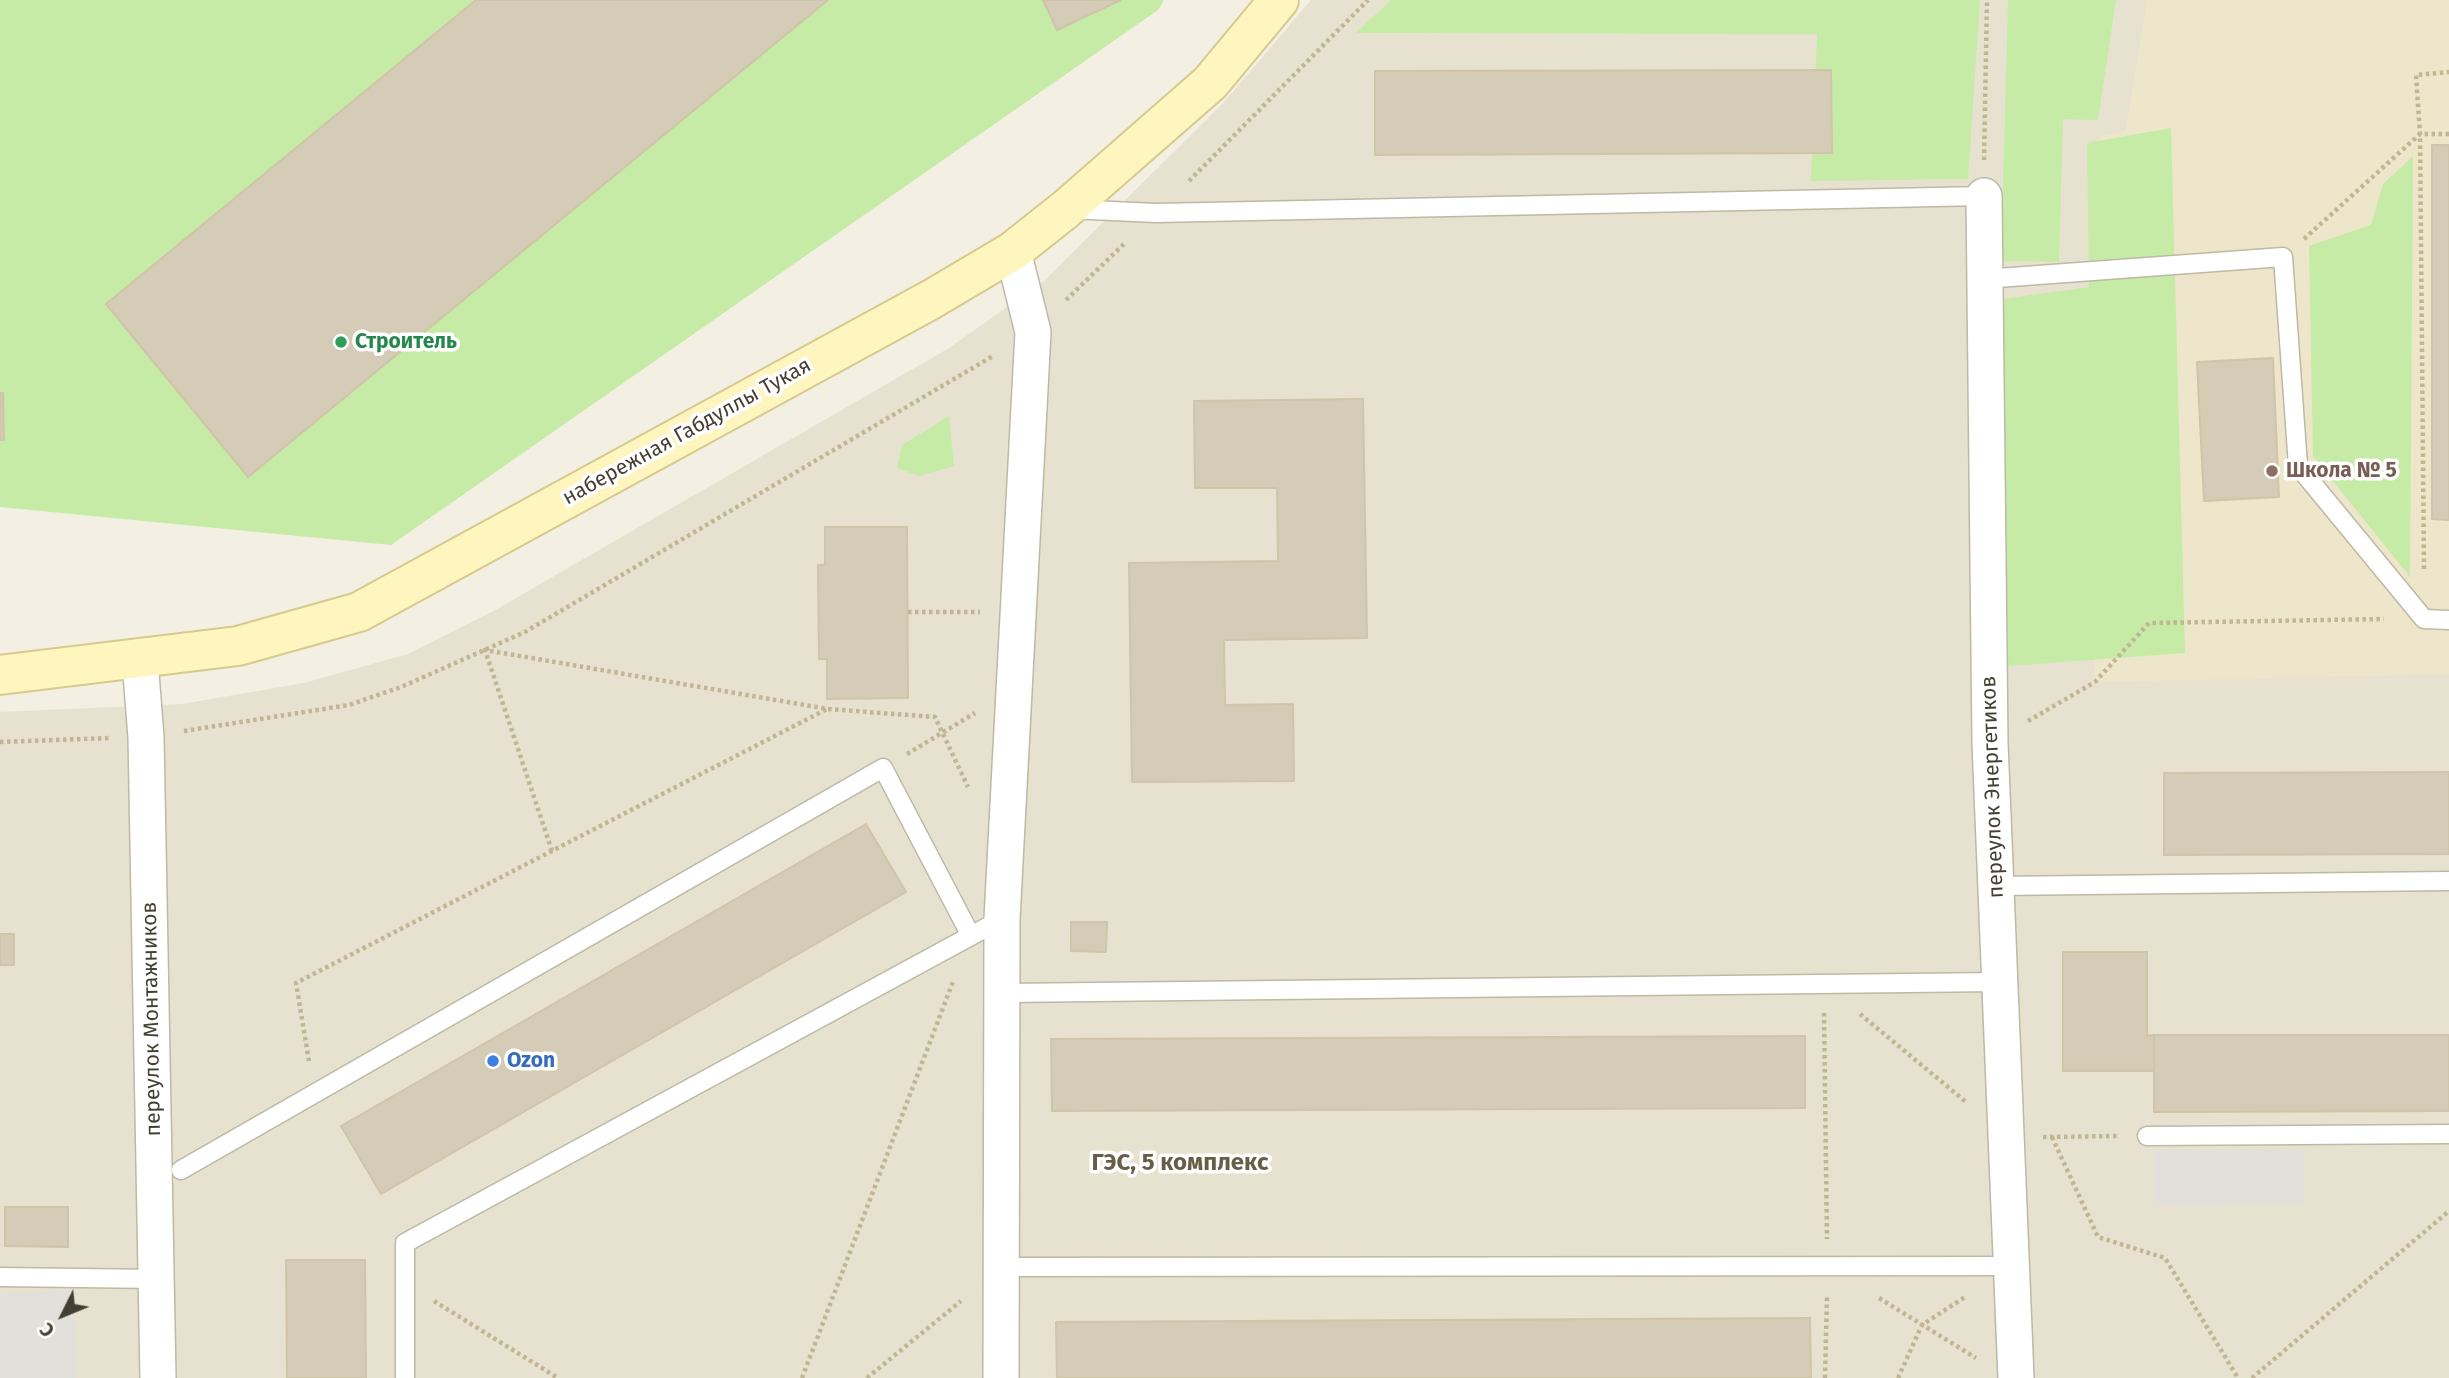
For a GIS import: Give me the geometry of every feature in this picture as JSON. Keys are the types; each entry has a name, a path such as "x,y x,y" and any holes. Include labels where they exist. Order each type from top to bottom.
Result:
{"main road":[{"name":"набережная Габдуллы Тукая","path":"0,675 140,661 239,646 359,611 932,299 1013,251 1066,209 1210,83 1279,0"}],"street":[{"name":"переулок Энергетиков","path":"1984,195 1990,743 1998,982 2013,1266 2001,1371"},
{"path":"1001,1378 1004,993 1002,919 1033,332 1013,251"},
{"name":"переулок Монтажников","path":"140,661 146,737 158,1378"}],"lane":[{"path":"1066,209 1156,214 1984,195"},
{"path":"1984,278 2283,257 2298,466 2424,619 2449,620"},
{"path":"181,1170 883,768 971,936"},
{"path":"1996,886 2449,881"},
{"path":"405,1378 405,1243 1002,919"},
{"path":"1004,993 1998,982"},
{"path":"2147,1136 2449,1134"},
{"path":"1003,1267 2013,1266"},
{"path":"0,1277 158,1279"}],"path":[{"path":"0,742 146,737 349,705 401,687 525,632 1033,332 1156,214 1368,0"},
{"path":"1984,195 1987,0"},
{"path":"1990,743 2095,682 2149,623 2424,619 2420,134 2416,75 2449,72"},
{"path":"2283,257 2420,134 2449,134"},
{"path":"908,612 1018,612"},
{"path":"485,650 828,709 935,717"},
{"path":"485,650 552,851"},
{"path":"883,768 1014,690"},
{"path":"314,1094 296,983 828,709"},
{"path":"802,1378 971,936"},
{"path":"1824,984 2008,1137"},
{"path":"1824,984 1828,1266 1825,1378"},
{"path":"2147,1136 2052,1136 2098,1237 2165,1258 2238,1378"},
{"path":"2252,1378 2449,1211"},
{"path":"1828,1266 2001,1371"},
{"path":"1898,1378 1922,1325 2013,1266"},
{"path":"867,1378 1003,1267"},
{"path":"405,1285 558,1378"}],"shaded area":[{"name":"ГЭС, 5 комплекс","path":"1311,0 2449,0 2449,1378 0,1378 0,712 182,704 304,683 408,654 497,609 949,348 1045,280 1225,101"},
{"name":"Школа № 5","path":"2147,0 2449,0 2449,674 2095,682 2095,269 2099,137 2126,130"},
{"path":"2303,1149 2303,1203 2154,1204 2154,1150"},
{"path":"74,1290 76,1378 0,1378 0,1294"}],"green space":[{"name":"Строитель","path":"0,0 1164,0 1158,10 391,545 0,507"},
{"path":"1391,0 1980,0 1968,179 1811,181 1817,34 1356,33"},
{"path":"2008,0 2116,0 2098,120 2063,119 2059,262 2001,261"},
{"path":"2171,128 2185,653 2008,666 2003,299 2089,287 2087,143"},
{"path":"2413,156 2410,577 2313,456 2309,246 2371,225 2383,184"},
{"path":"949,416 954,466 919,476 897,468 902,445"}],"building":[{"path":"476,0 828,0 248,477 106,304"},
{"path":"1043,0 1121,0 1057,30"},
{"path":"1831,70 1832,153 1375,155 1375,71"},
{"path":"2432,145 2449,145 2449,520 2432,519"},
{"path":"2273,358 2279,497 2204,501 2197,362"},
{"path":"0,393 3,393 4,440 0,440"},
{"path":"1363,399 1367,638 1224,640 1225,705 1293,704 1294,781 1132,782 1129,563 1278,561 1277,488 1195,488 1194,401"},
{"path":"825,527 907,527 908,698 827,699 827,659 819,659 818,565 825,565"},
{"path":"2449,772 2449,854 2164,855 2164,773"},
{"path":"866,824 906,892 381,1194 341,1126"},
{"path":"1071,922 1107,922 1106,952 1071,951"},
{"path":"0,934 14,934 14,965 0,965"},
{"path":"2063,952 2147,952 2147,1036 2154,1035 2154,1071 2063,1071"},
{"path":"2154,1035 2449,1035 2449,1111 2154,1112"},
{"path":"1805,1036 1805,1108 1052,1111 1051,1039"},
{"path":"5,1207 68,1207 68,1247 5,1246"},
{"path":"286,1260 365,1260 366,1378 287,1378"},
{"path":"1810,1318 1811,1378 1057,1378 1056,1322"}],"place":[{"name":"Строитель","path":"341,342"},
{"name":"Школа № 5","path":"2272,471"},
{"name":"Ozon","path":"493,1061"}],"district":[{"name":"ГЭС, 5 комплекс","path":"1180,1163"}]}
